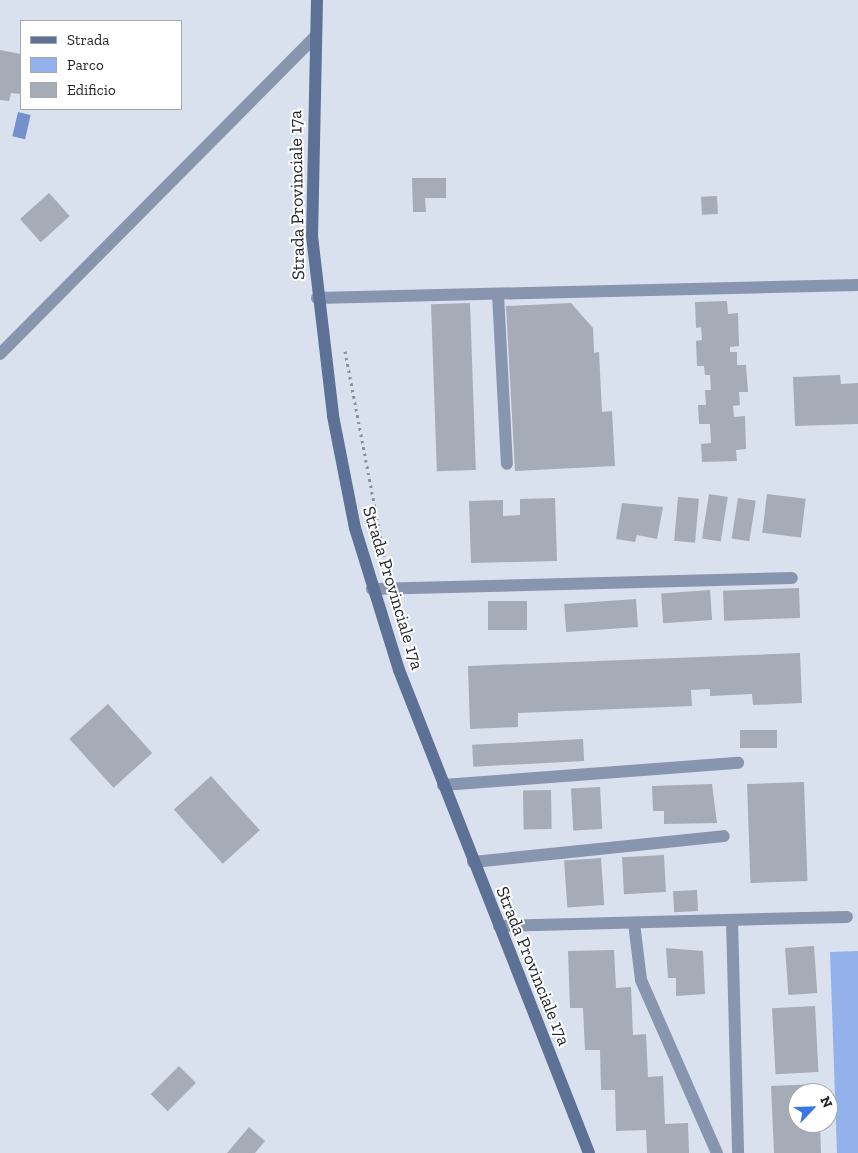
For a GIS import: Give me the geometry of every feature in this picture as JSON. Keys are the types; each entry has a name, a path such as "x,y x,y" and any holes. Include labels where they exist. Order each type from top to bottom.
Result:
{"main road":[{"name":"Strada Provinciale 17a","path":"317,0 311,163 317,298 342,468 372,589 443,785 589,1153"}],"street":[{"path":"0,354 315,36"},
{"path":"317,298 858,285"},
{"path":"498,294 507,464"},
{"path":"372,589 792,578"},
{"path":"443,785 738,763"},
{"path":"474,862 724,836"},
{"path":"499,926 847,917"},
{"path":"732,920 738,1153"},
{"path":"634,923 641,980 717,1153"}],"green space":[{"path":"858,951 858,1153 837,1153 838,1083 835,1083 830,952"}],"shaded area":[{"path":"18,112 31,115 25,139 12,136"}],"building":[{"path":"0,50 20,54 20,94 11,93 9,101 0,100"},
{"path":"412,178 446,178 446,198 425,198 426,212 413,212"},
{"path":"49,193 70,216 41,242 20,219"},
{"path":"717,196 718,214 702,215 701,197"},
{"path":"727,301 728,314 738,313 739,346 730,347 730,352 737,352 737,365 746,365 748,392 739,392 740,405 733,406 734,417 745,416 746,449 736,450 737,461 702,462 701,444 711,443 710,424 699,424 698,405 706,405 705,390 711,390 710,375 705,375 704,366 697,366 696,341 702,340 701,327 696,328 695,302"},
{"path":"470,303 476,470 437,471 431,304"},
{"path":"571,303 593,328 594,353 599,352 602,412 612,411 615,466 515,471 506,306"},
{"path":"840,375 841,384 858,383 858,424 795,426 793,377"},
{"path":"709,494 728,497 721,541 702,538"},
{"path":"767,494 806,499 801,537 762,533"},
{"path":"678,497 699,499 695,543 674,541"},
{"path":"555,498 557,561 471,563 469,501 503,500 503,516 520,515 520,499"},
{"path":"738,498 756,501 749,541 732,538"},
{"path":"622,503 663,507 657,539 637,535 635,542 616,539"},
{"path":"799,588 800,618 724,621 723,591"},
{"path":"710,590 712,620 663,623 661,593"},
{"path":"636,599 638,627 566,632 564,604"},
{"path":"488,601 527,601 527,630 488,630"},
{"path":"800,653 802,703 753,705 752,694 710,696 710,689 691,690 692,706 518,713 518,727 470,729 468,666"},
{"path":"108,704 152,753 114,788 69,739"},
{"path":"740,730 777,730 777,748 740,748"},
{"path":"583,739 584,761 473,767 472,745"},
{"path":"211,776 260,830 223,864 174,809"},
{"path":"804,782 807,881 750,883 747,784"},
{"path":"712,784 717,823 664,824 664,811 653,811 652,786"},
{"path":"600,787 602,829 573,830 571,789"},
{"path":"523,790 551,790 552,829 524,829"},
{"path":"664,855 666,892 624,894 622,857"},
{"path":"601,858 604,905 567,907 564,861"},
{"path":"697,890 698,911 674,912 673,891"},
{"path":"814,946 817,993 788,995 785,948"},
{"path":"666,948 703,951 705,994 676,996 676,978 668,978"},
{"path":"614,950 616,988 631,987 633,1035 646,1034 648,1077 663,1076 665,1124 688,1123 689,1153 647,1153 646,1130 616,1131 615,1090 601,1090 600,1050 585,1050 583,1008 570,1008 568,951"},
{"path":"815,1006 818,1072 776,1074 772,1008"},
{"path":"179,1066 196,1083 168,1111 151,1094"},
{"path":"788,1085 788,1133 820,1133 821,1153 774,1153 771,1086"},
{"path":"249,1127 265,1141 255,1153 227,1153"}]}
